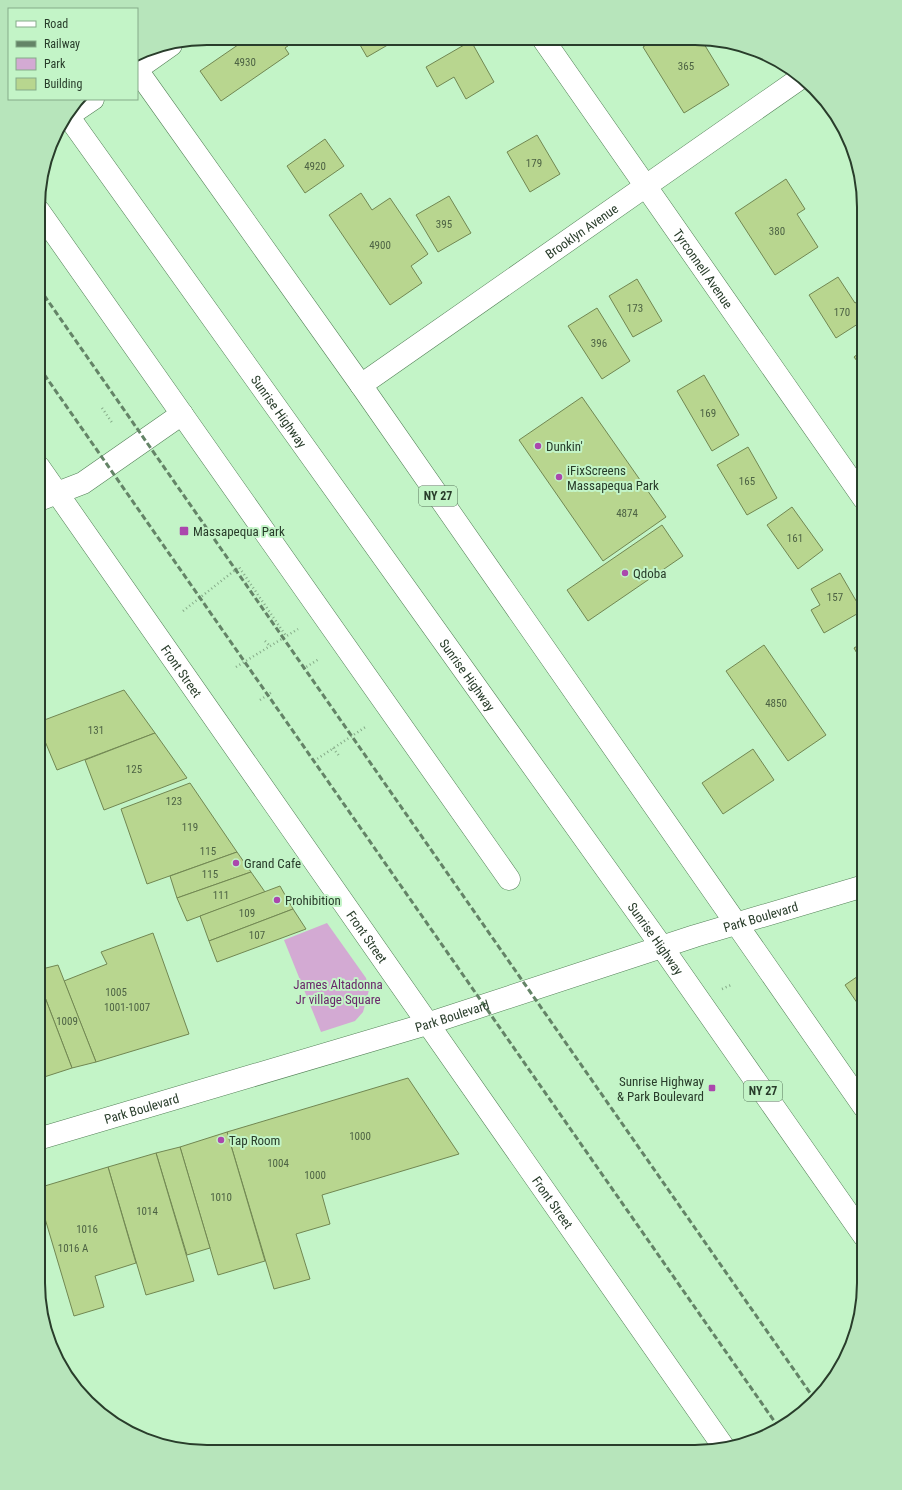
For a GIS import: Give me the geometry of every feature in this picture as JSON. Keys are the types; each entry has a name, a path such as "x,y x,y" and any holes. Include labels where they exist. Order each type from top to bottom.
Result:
{"main road":[{"name":"Tyrconnell Avenue","path":"547,45 857,489"},
{"path":"138,68 161,52"},
{"name":"NY 27","path":"138,70 361,385 857,1097"},
{"name":"Brooklyn Avenue","path":"361,385 796,81"},
{"path":"80,108 92,100"},
{"name":"Sunrise Highway","path":"71,120 662,947 857,1226"},
{"path":"45,220 509,879"},
{"path":"48,497 83,483 182,414"},
{"name":"Front Street","path":"45,487 48,497 427,1024 721,1443"},
{"name":"Park Boulevard","path":"45,1137 427,1024 662,947 857,888"}],"path":[{"path":"102,408 113,424"},
{"path":"183,611 239,567 286,636"},
{"path":"236,667 298,629"},
{"path":"265,641 270,646"},
{"path":"303,669 319,659"},
{"path":"260,700 272,692"},
{"path":"314,761 367,726"},
{"path":"334,748 340,757"},
{"path":"722,989 731,985"}],"green space":[{"name":"James Altadonna Jr village Square","path":"327,923 366,978 369,990 363,1012 355,1021 321,1032 284,940"}],"building":[{"path":"238,45 289,45 285,48 289,54 221,101 200,71"},
{"path":"360,45 388,45 367,57"},
{"path":"464,45 473,45 494,82 466,99 454,77 437,87 426,67"},
{"path":"646,45 705,45 729,85 684,113 643,47"},
{"path":"537,135 560,174 530,192 507,152"},
{"path":"325,139 344,166 305,193 287,166"},
{"path":"786,179 805,209 797,214 818,247 775,275 735,213"},
{"path":"361,193 372,210 390,198 428,254 411,266 422,283 390,305 329,215"},
{"path":"449,196 471,233 438,252 416,215"},
{"path":"838,277 855,303 857,302 857,324 836,338 809,295"},
{"path":"637,279 662,321 633,337 609,296"},
{"path":"597,308 630,361 602,379 568,326"},
{"path":"704,375 739,435 712,451 677,391"},
{"path":"582,397 666,517 603,561 519,440"},
{"path":"748,447 777,498 747,515 717,465"},
{"path":"792,507 823,550 798,569 767,525"},
{"name":"Qdoba","path":"662,525 683,556 588,621 567,590"},
{"path":"840,573 857,602 857,614 824,633 811,610 820,605 811,589"},
{"path":"764,645 826,735 788,761 726,671"},
{"path":"857,646 857,653 854,648"},
{"path":"124,690 155,733 57,770 45,741 45,720"},
{"path":"155,733 187,778 104,810 85,760"},
{"path":"753,749 774,780 723,814 702,783"},
{"path":"190,783 237,852 147,884 121,809"},
{"path":"237,852 251,872 177,898 170,876"},
{"path":"251,872 265,892 187,921 177,898"},
{"path":"280,886 293,909 209,941 200,916"},
{"path":"293,909 306,929 217,962 209,941"},
{"path":"153,933 189,1034 96,1062 64,981 107,964 101,952"},
{"path":"58,965 96,1062 72,1068 45,997 45,968"},
{"path":"857,977 857,1003 845,985"},
{"path":"45,997 72,1068 45,1077"},
{"path":"408,1078 459,1154 322,1195 330,1224 296,1234 310,1279 274,1289 227,1132"},
{"path":"227,1132 265,1261 218,1275 180,1147"},
{"path":"180,1147 210,1248 187,1255 156,1153"},
{"path":"156,1153 194,1281 146,1295 108,1167"},
{"path":"108,1167 136,1263 95,1276 104,1307 74,1316 45,1219 45,1186"}],"railway":[{"path":"45,297 811,1395"},
{"path":"45,376 776,1423"}],"place":[{"name":"Dunkin'","path":"538,446"},
{"name":"iFixScreens Massapequa Park","path":"559,477"},
{"name":"Massapequa Park","path":"184,531"},
{"name":"Qdoba","path":"625,573"},
{"name":"Grand Cafe","path":"236,863"},
{"name":"Prohibition","path":"277,900"},
{"name":"Sunrise Highway & Park Boulevard","path":"712,1088"},
{"name":"Tap Room","path":"221,1140"}]}
